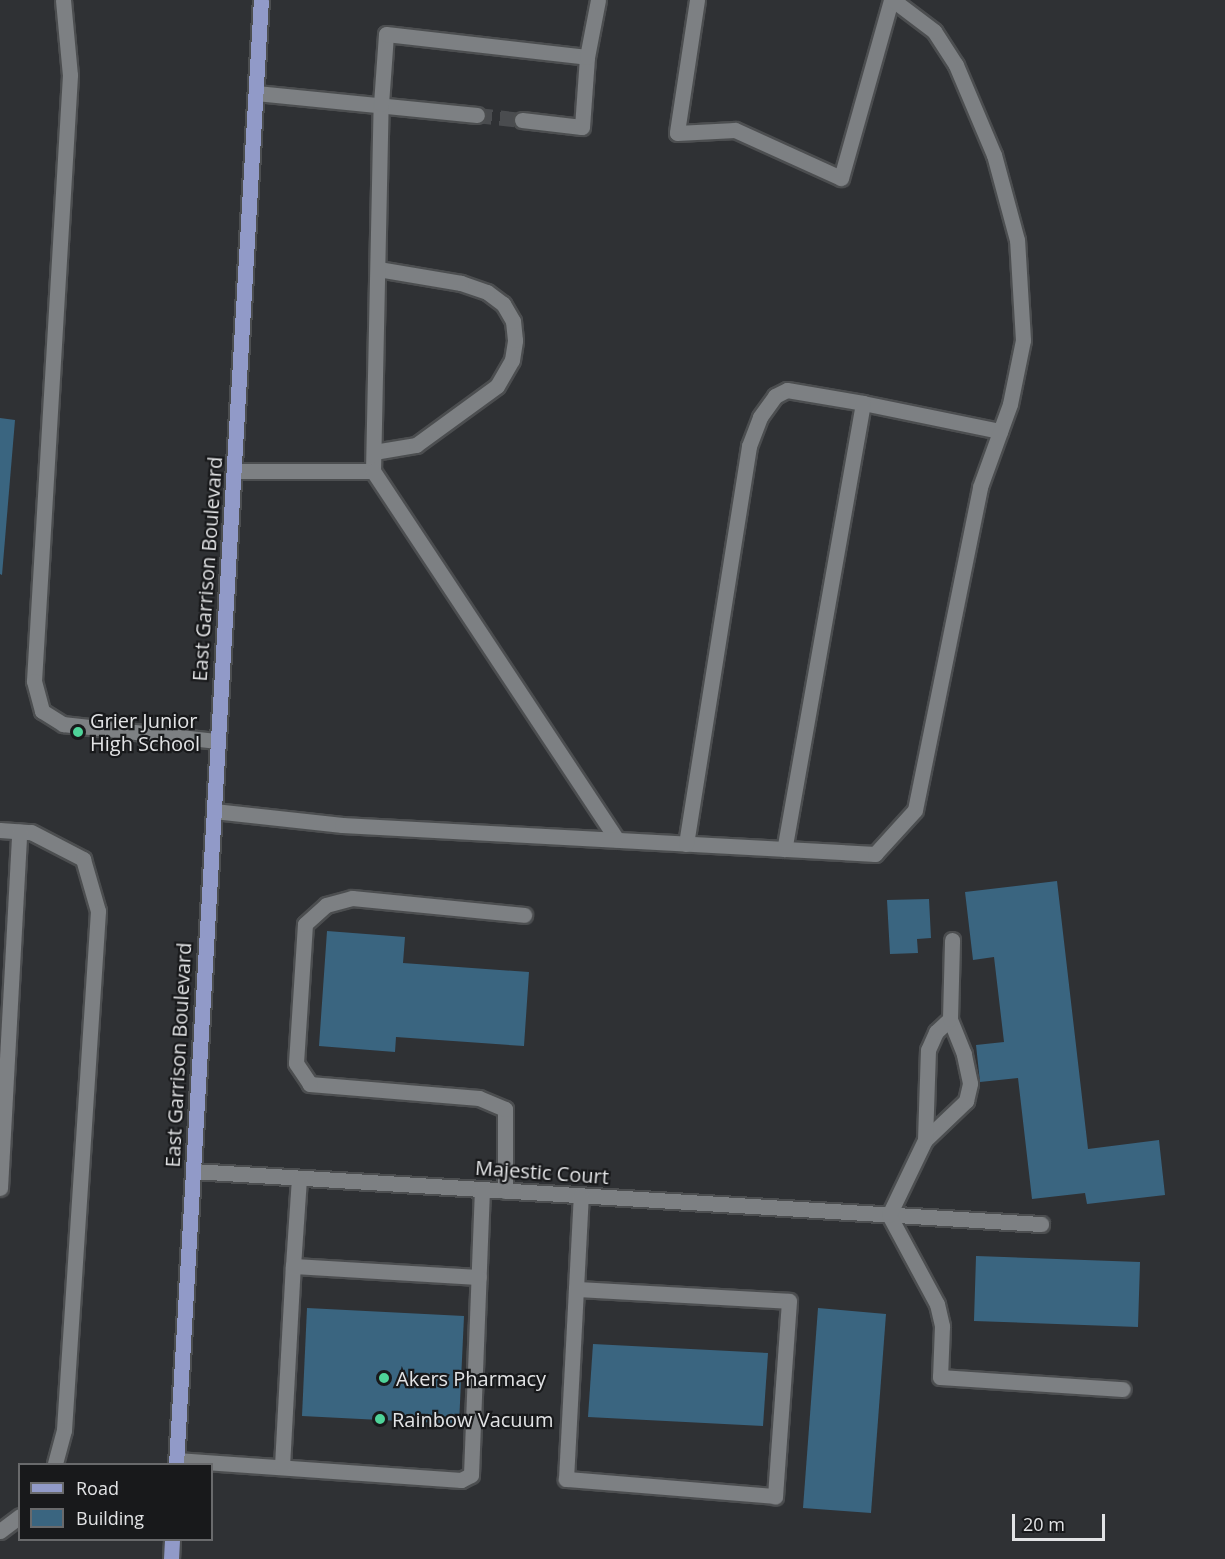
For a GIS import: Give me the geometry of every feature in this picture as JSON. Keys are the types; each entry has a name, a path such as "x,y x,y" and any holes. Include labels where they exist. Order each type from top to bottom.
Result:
{"main road":[{"name":"East Garrison Boulevard","path":"176,1462 261,0"},
{"path":"171,1559 172,1541"}],"street":[{"path":"63,0 70,75 34,681 42,711 63,724 217,741"},
{"path":"522,120 582,127 587,57 598,0"},
{"path":"214,811 342,825 875,854 915,810 980,487 1010,404 1023,340 1017,240 994,154 956,65 934,31 892,0 841,178 735,130 677,133 697,0"},
{"path":"587,57 386,34 381,104 374,471 617,840"},
{"path":"256,93 477,115"},
{"path":"374,452 416,445 497,386 512,360 515,340 513,321 502,304 487,292 461,283 378,269"},
{"path":"686,844 749,446 759,417 775,396 787,390 1000,431"},
{"path":"784,849 863,403"},
{"path":"234,471 374,471"},
{"path":"0,830 31,832 83,860 98,911 64,1430 55,1463"},
{"path":"0,1188 19,832"},
{"path":"505,1191 505,1109 479,1098 310,1084 296,1064 296,1052 305,924 326,905 352,898 524,915"},
{"path":"952,940 950,1019 964,1054 969,1083 966,1101 925,1140 889,1215 938,1304 942,1326 940,1377 1123,1389"},
{"path":"925,1140 928,1050 936,1032 950,1019"},
{"name":"Majestic Court","path":"193,1171 1041,1224"},
{"path":"282,1466 298,1178"},
{"path":"213,1463 282,1466 461,1480 471,1474 482,1190"},
{"path":"576,1289 789,1301 775,1496 566,1479 576,1289 581,1196"},
{"path":"293,1266 479,1277"},
{"path":"176,1462 202,1463"},
{"path":"0,1531 18,1518"}],"building":[{"path":"0,418 15,420 2,575 0,574"},
{"path":"1057,881 1088,1149 1159,1140 1165,1195 1087,1204 1085,1193 1032,1199 1018,1078 980,1082 976,1045 1004,1042 994,957 973,960 965,892"},
{"path":"929,899 931,938 917,939 918,953 890,954 887,900"},
{"path":"327,931 405,937 403,963 529,972 524,1046 396,1037 395,1052 319,1046"},
{"path":"976,1256 1140,1262 1138,1327 974,1321"},
{"path":"307,1308 464,1316 459,1424 302,1416"},
{"path":"818,1308 886,1314 871,1513 803,1508"},
{"path":"593,1344 768,1353 763,1426 588,1417"}],"tunnel":[{"path":"477,115 522,120"}],"place":[{"name":"Grier Junior High School","path":"78,732"},
{"name":"Akers Pharmacy","path":"384,1378"},
{"name":"Rainbow Vacuum","path":"380,1419"}]}
